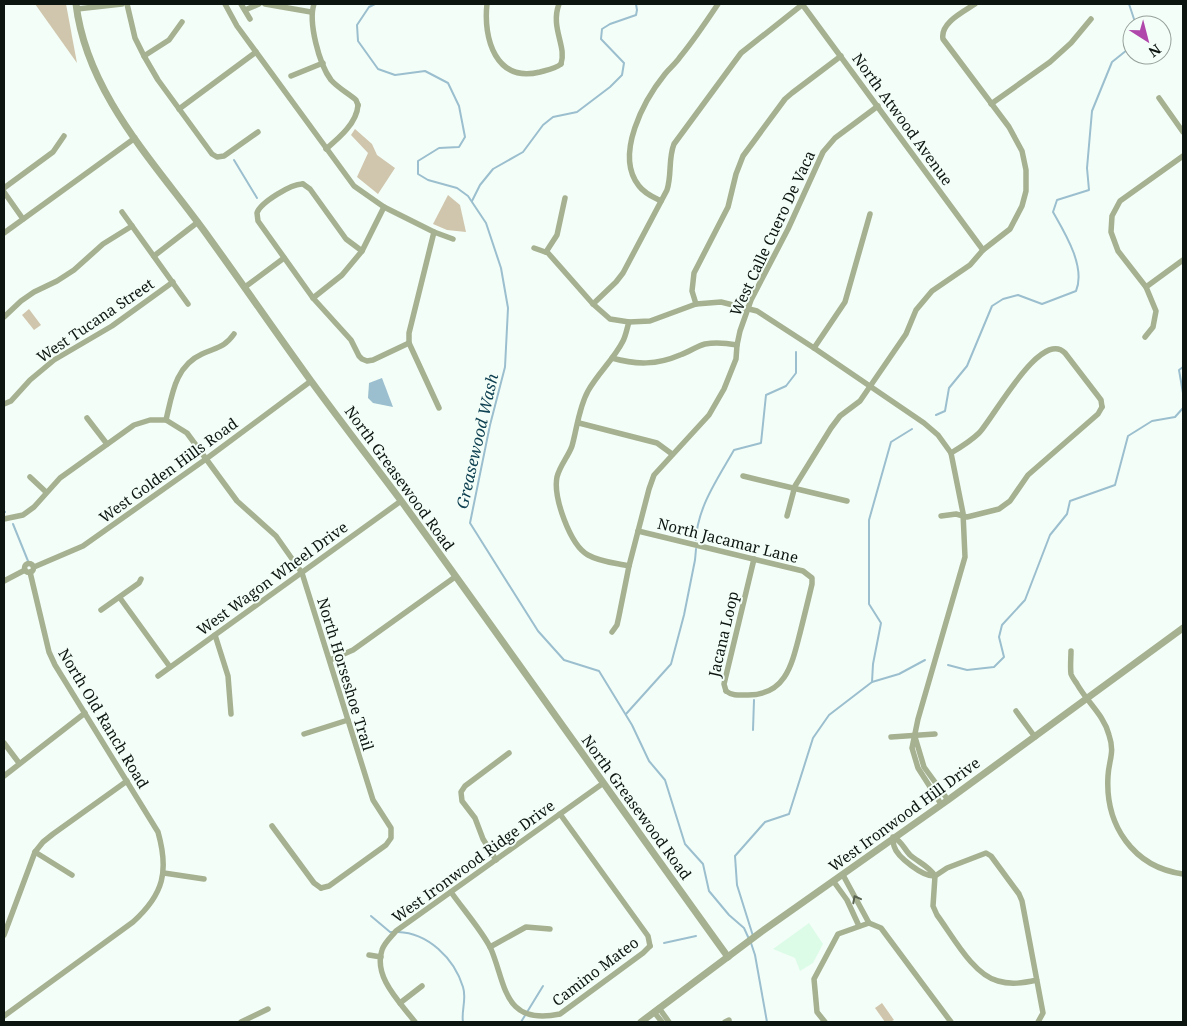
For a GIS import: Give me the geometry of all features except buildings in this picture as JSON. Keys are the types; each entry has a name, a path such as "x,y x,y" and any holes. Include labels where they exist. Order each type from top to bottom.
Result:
{"street":[{"path":"77,7 122,4"},
{"path":"127,4 135,38 144,56 158,80 210,152 217,158 258,132"},
{"path":"225,4 237,26 354,186 384,207 434,232 453,239"},
{"path":"250,19 243,7 259,4"},
{"path":"265,4 311,12"},
{"path":"314,4 311,12 314,36 323,63 331,79 360,104 344,133 326,149"},
{"path":"487,4 486,16 489,39 498,61 506,68 518,74 530,74 563,65 563,54 556,27 559,4"},
{"path":"661,201 644,192 634,179 630,168 630,152 634,129 658,84 681,57 718,4"},
{"path":"593,304 616,282 623,272 661,201 670,182 671,151 674,144 741,53 802,4"},
{"name":"North Atwood Avenue","path":"802,4 984,250"},
{"path":"787,516 794,488 831,428 840,416 860,400 906,334 916,310 932,291 970,265 984,250 1010,229 1022,206 1026,191 1026,170 1022,151 1009,127 943,39 941,32 950,22 975,4"},
{"name":"North Greasewood Road","path":"77,7 92,66 111,104 311,381 401,501 602,784 728,957"},
{"path":"991,104 1050,62 1071,43 1092,19"},
{"path":"144,56 168,40 182,22"},
{"path":"178,109 256,52"},
{"path":"696,304 692,291 694,273 728,207 736,174 743,156 792,93 842,56"},
{"path":"291,76 323,63"},
{"path":"1159,98 1183,132"},
{"name":"West Calle Cuero De Vaca","path":"612,632 620,616 629,566 654,475 709,414 724,389 736,359 736,345 761,279 788,229 823,152 835,138 878,106"},
{"path":"4,188 52,152 64,136"},
{"path":"4,233 135,138"},
{"path":"1145,337 1153,327 1156,311 1146,287 1118,250 1112,232 1112,216 1120,201 1183,156"},
{"path":"362,251 346,239 303,182 293,185 262,205 256,212 258,221 313,298 351,340 359,356 365,362 374,360 409,343"},
{"path":"4,192 23,219"},
{"path":"546,252 557,235 565,198"},
{"path":"313,298 342,275 362,251 384,207"},
{"path":"122,212 188,304"},
{"path":"814,348 845,302 870,214"},
{"path":"154,256 198,222"},
{"path":"4,317 21,302 69,274 102,244 132,226"},
{"path":"434,232 409,333 409,343 439,408"},
{"path":"534,248 546,252 593,304 610,319 629,322 650,321 696,304 721,302 749,308 772,320 814,348 924,423 938,435 951,453 963,516 965,557 918,719 912,748 918,768 944,802"},
{"path":"244,286 284,258"},
{"path":"1146,287 1183,260"},
{"name":"West Tucana Street","path":"4,404 11,401 30,380 54,360 112,326 173,282"},
{"path":"629,322 624,340 588,391 580,411 579,423 570,451 561,466 557,483 557,495 571,538 586,555 629,566"},
{"path":"4,520 23,515 34,507 60,478 134,425 150,420 166,420 174,386 185,366 199,355 228,343 234,334"},
{"path":"612,358 639,364 654,363 681,355 705,344 718,342 736,345"},
{"path":"941,516 956,514 967,517 999,509 1010,501 1028,475 1104,407 1101,400 1058,345 1049,349 1021,374 980,432 969,442 951,453"},
{"name":"West Golden Hills Road","path":"4,581 83,546 206,459 311,381"},
{"path":"86,418 107,444"},
{"name":"North Horseshoe Trail","path":"166,420 187,433 238,500 276,536 302,573 372,800 391,828 393,836 386,845 321,891 272,826"},
{"path":"579,423 657,443 672,454"},
{"path":"743,476 847,501"},
{"path":"30,477 46,492"},
{"name":"West Wagon Wheel Drive","path":"158,676 401,501"},
{"name":"North Jacamar Lane","path":"638,531 803,571 810,575"},
{"name":"Jacana Loop","path":"754,559 724,684 724,692 731,695 758,695 776,686 788,673 792,666 812,584 810,575"},
{"name":"North Old Ranch Road","path":"30,570 49,652 55,665 158,832 164,852 164,873"},
{"path":"330,660 354,650 455,577"},
{"path":"101,610 139,583 140,579"},
{"path":"120,598 170,667"},
{"name":"West Ironwood Hill Drive","path":"641,1022 761,932 834,882 893,837 1183,628"},
{"path":"215,635 228,676 231,714"},
{"path":"1071,651 1071,675 1086,699 1103,718 1109,734 1113,752 1108,775 1108,802 1115,824 1146,862 1169,872 1183,874"},
{"path":"1016,711 1035,736"},
{"path":"4,776 85,714"},
{"path":"304,734 348,720"},
{"path":"891,737 934,734"},
{"path":"4,743 19,763"},
{"path":"496,860 483,839 475,818 462,801 459,793 465,786 509,753"},
{"path":"4,935 35,852 48,838 128,781"},
{"name":"West Ironwood Ridge Drive","path":"381,957 382,949 396,931 602,784"},
{"path":"560,814 648,936 650,946 657,946"},
{"path":"893,837 899,840 910,854 932,871 935,878 933,906 937,915 974,966 996,981 1019,983 1037,980"},
{"path":"35,852 72,875"},
{"path":"935,878 946,868 986,853 991,856 1019,894 1044,1013 1038,1022"},
{"path":"5,1014 133,922 145,911 155,896 164,873 204,879"},
{"path":"843,875 869,923 881,928 951,1022"},
{"path":"834,882 847,900 859,926"},
{"name":"Camino Mateo","path":"450,892 490,947 499,969 503,992 511,1006 525,1018 547,1020 560,1014 650,946"},
{"path":"825,1022 817,1012 814,980 838,934 869,923"},
{"path":"490,947 526,927 550,929"},
{"path":"369,955 381,957 379,966 386,982 414,1022"},
{"path":"400,1002 422,986"},
{"path":"241,1022 268,1009"},
{"path":"657,1010 662,1022"},
{"path":"657,1010 670,1022"}],"shaded area":[{"path":"35,4 66,4 77,63"},
{"path":"355,129 372,144 377,155 395,168 378,194 357,177 368,153 351,135"},
{"path":"448,195 460,205 466,232 447,230 433,224"},
{"path":"29,309 41,325 34,330 22,315"},
{"path":"809,923 823,944 813,963 800,971 795,958 773,949"},
{"path":"882,1003 894,1020 885,1022 875,1008"}],"water":[{"path":"382,378 393,407 373,403 368,398 369,383"}],"waterway":[{"name":"Greasewood Wash","path":"375,4 369,7 357,25 358,41 378,69 395,75 425,71 448,83 459,106 465,137 459,147 439,148 418,161 418,174 428,180 457,188 468,196 486,223 501,268 508,308 505,367 490,425 470,523 538,631 564,660 599,671 632,725 649,761 665,780 685,844 703,864 709,891 729,915 744,928 749,939"},
{"path":"472,201 480,185 493,169 523,152 543,125 553,117 577,112 610,87 622,75 624,63 601,39 602,29 610,24 636,15 636,4"},
{"path":"1129,4 1133,15"},
{"path":"936,415 945,411 949,388 967,366 992,306 1003,299 1018,295 1042,304 1076,291 1078,271 1073,250 1053,212 1057,200 1089,190 1087,168 1092,111 1112,62 1122,54"},
{"path":"234,160 257,198"},
{"path":"696,540 697,528 704,505 734,450 761,443 766,395 786,386 796,373 796,352"},
{"path":"1183,367 1179,370 1183,393"},
{"path":"948,665 967,670 994,667 1004,657 999,637 1002,625 1025,600 1050,535 1067,514 1070,501 1115,485 1128,436 1152,421 1175,417 1183,408"},
{"path":"753,936 737,885 735,856 765,822 789,814 813,738 829,715 872,682 873,664 881,623 869,604 869,520 891,442 912,429"},
{"path":"13,524 28,561"},
{"path":"626,714 671,664 684,615 696,549"},
{"path":"872,682 899,674 925,660"},
{"path":"753,730 754,700"},
{"path":"371,916 390,932 393,932"},
{"path":"398,932 409,933 429,942 453,966 464,991 463,1022"},
{"path":"664,943 696,936"},
{"name":"Greasewood Wash","path":"751,943 755,955 767,1022"},
{"path":"521,1022 543,986"}]}
